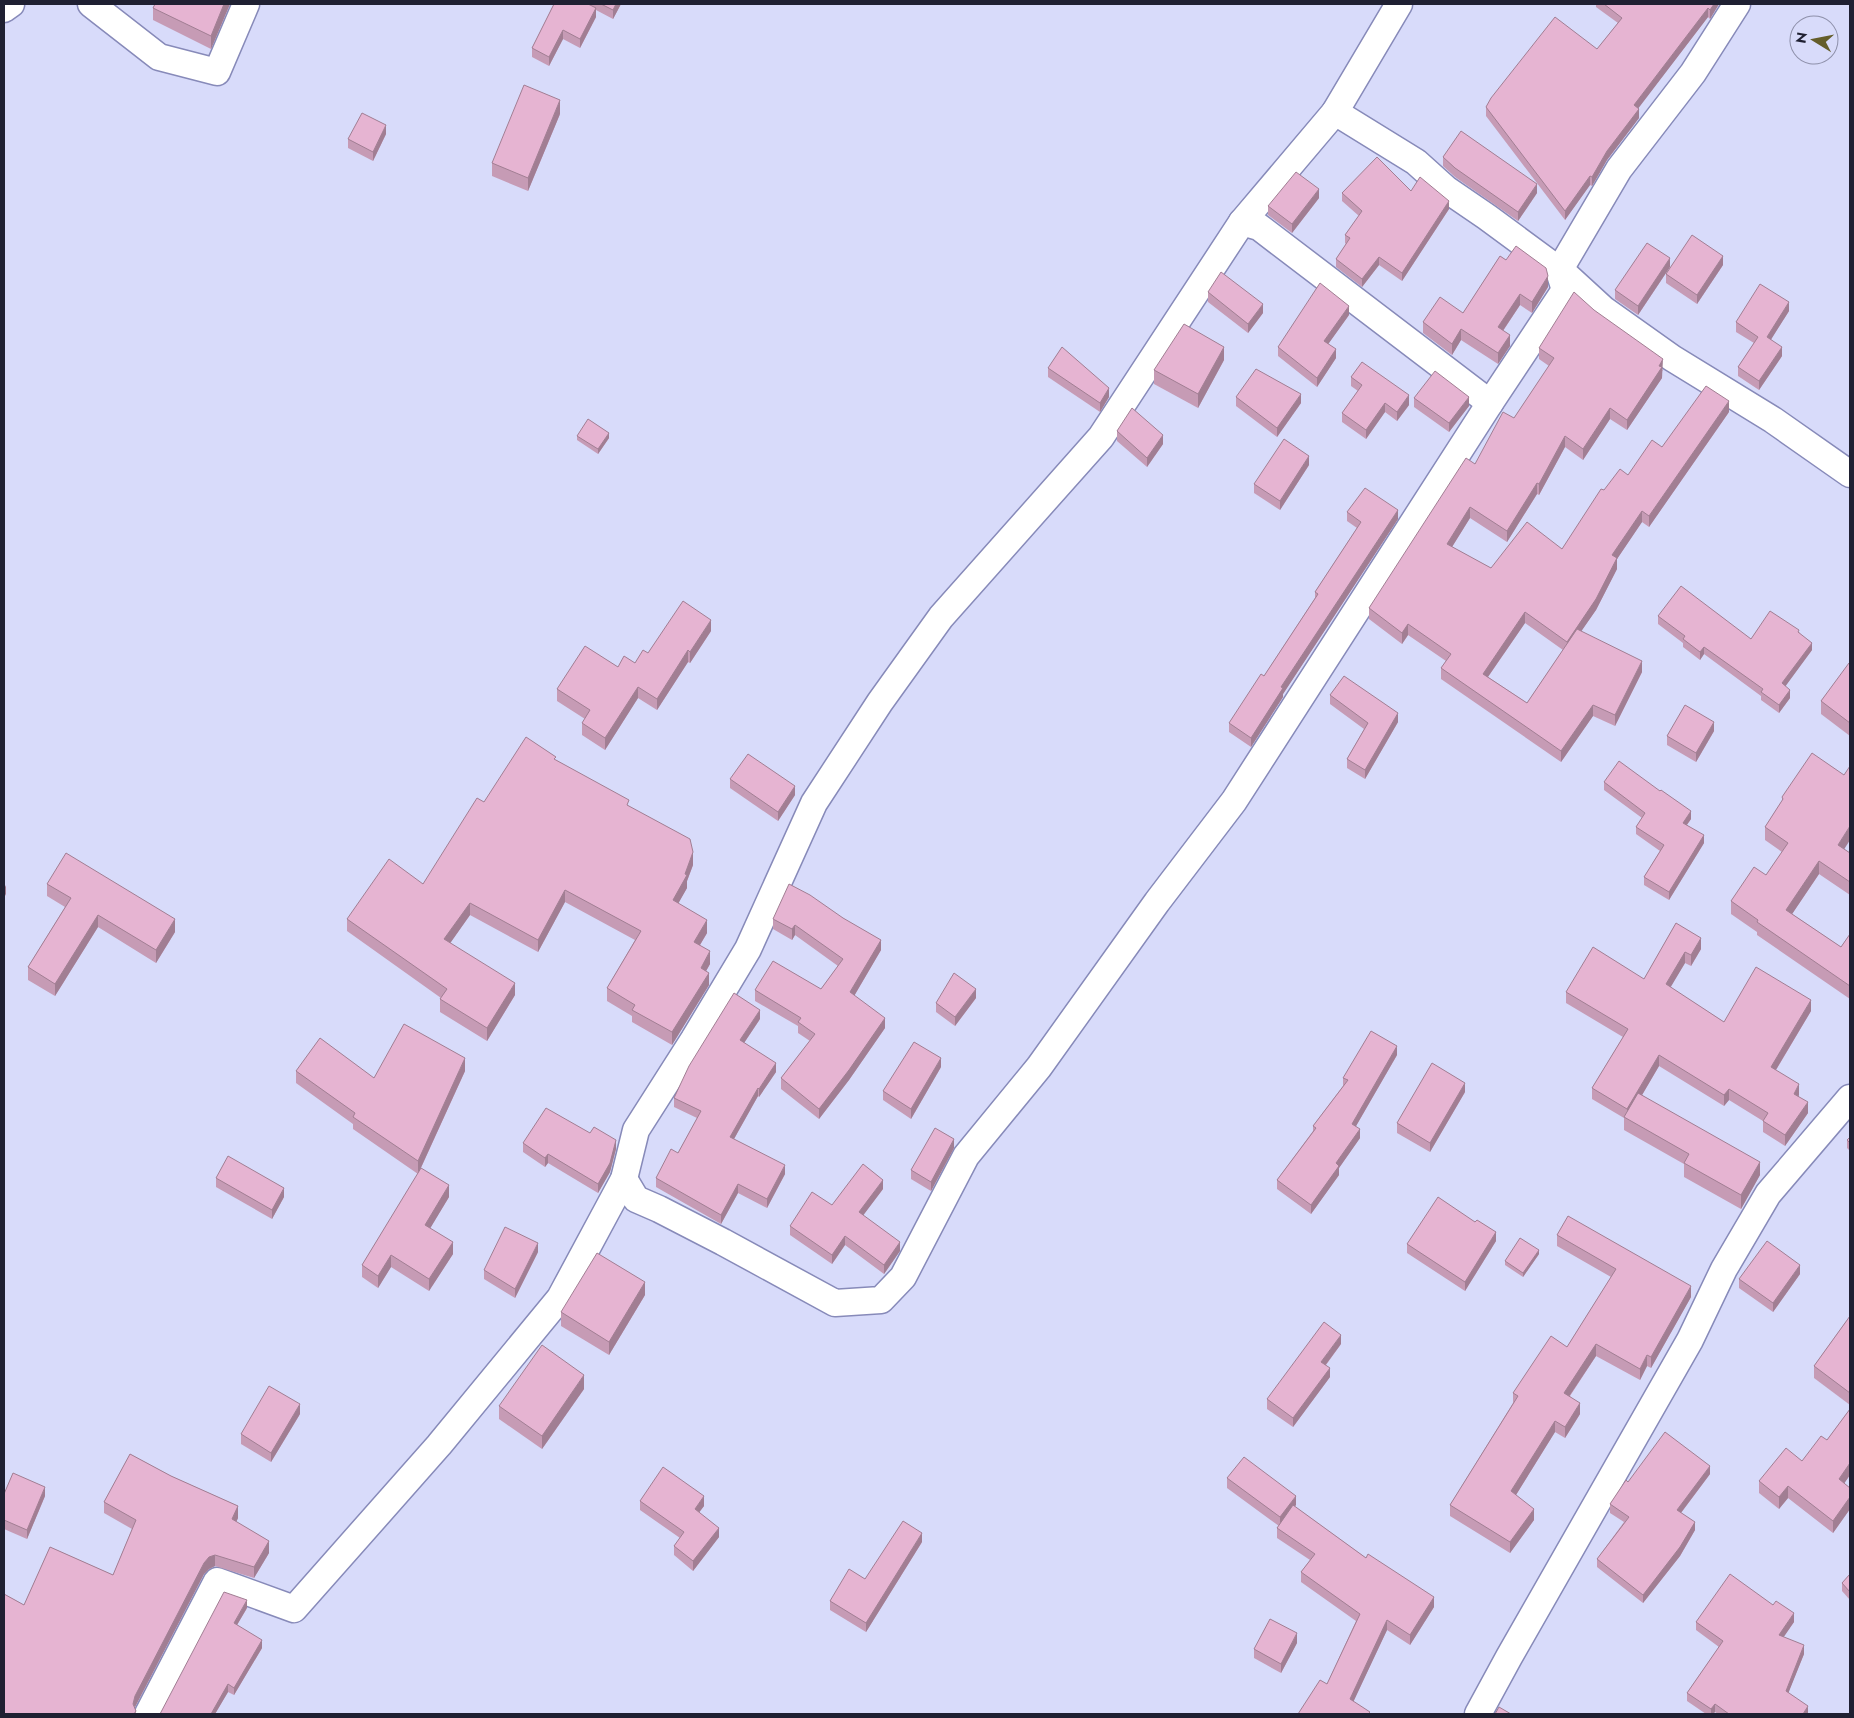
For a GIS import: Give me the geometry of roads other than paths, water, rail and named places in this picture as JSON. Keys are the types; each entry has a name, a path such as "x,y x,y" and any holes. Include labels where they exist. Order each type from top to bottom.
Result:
{"street":[{"path":"4,9 11,4"},
{"path":"91,4 159,57 217,72 246,4"},
{"path":"148,1714 217,1581 294,1609 439,1445 560,1298 624,1179 636,1130 748,949 814,802 880,702 941,617 1101,437 1242,222 1335,112 1399,4"},
{"path":"624,1179 636,1199 715,1238 835,1303 881,1300 903,1277 966,1156 1039,1067 1157,902 1234,801 1490,403 1565,290 1560,271 1619,169 1692,73 1737,4"},
{"path":"1335,112 1416,162 1446,189 1488,217 1560,271 1603,310 1672,358 1773,420 1850,474"},
{"path":"1242,222 1259,227 1490,403"},
{"path":"1478,1714 1690,1340 1724,1269 1768,1194 1850,1098"}]}
